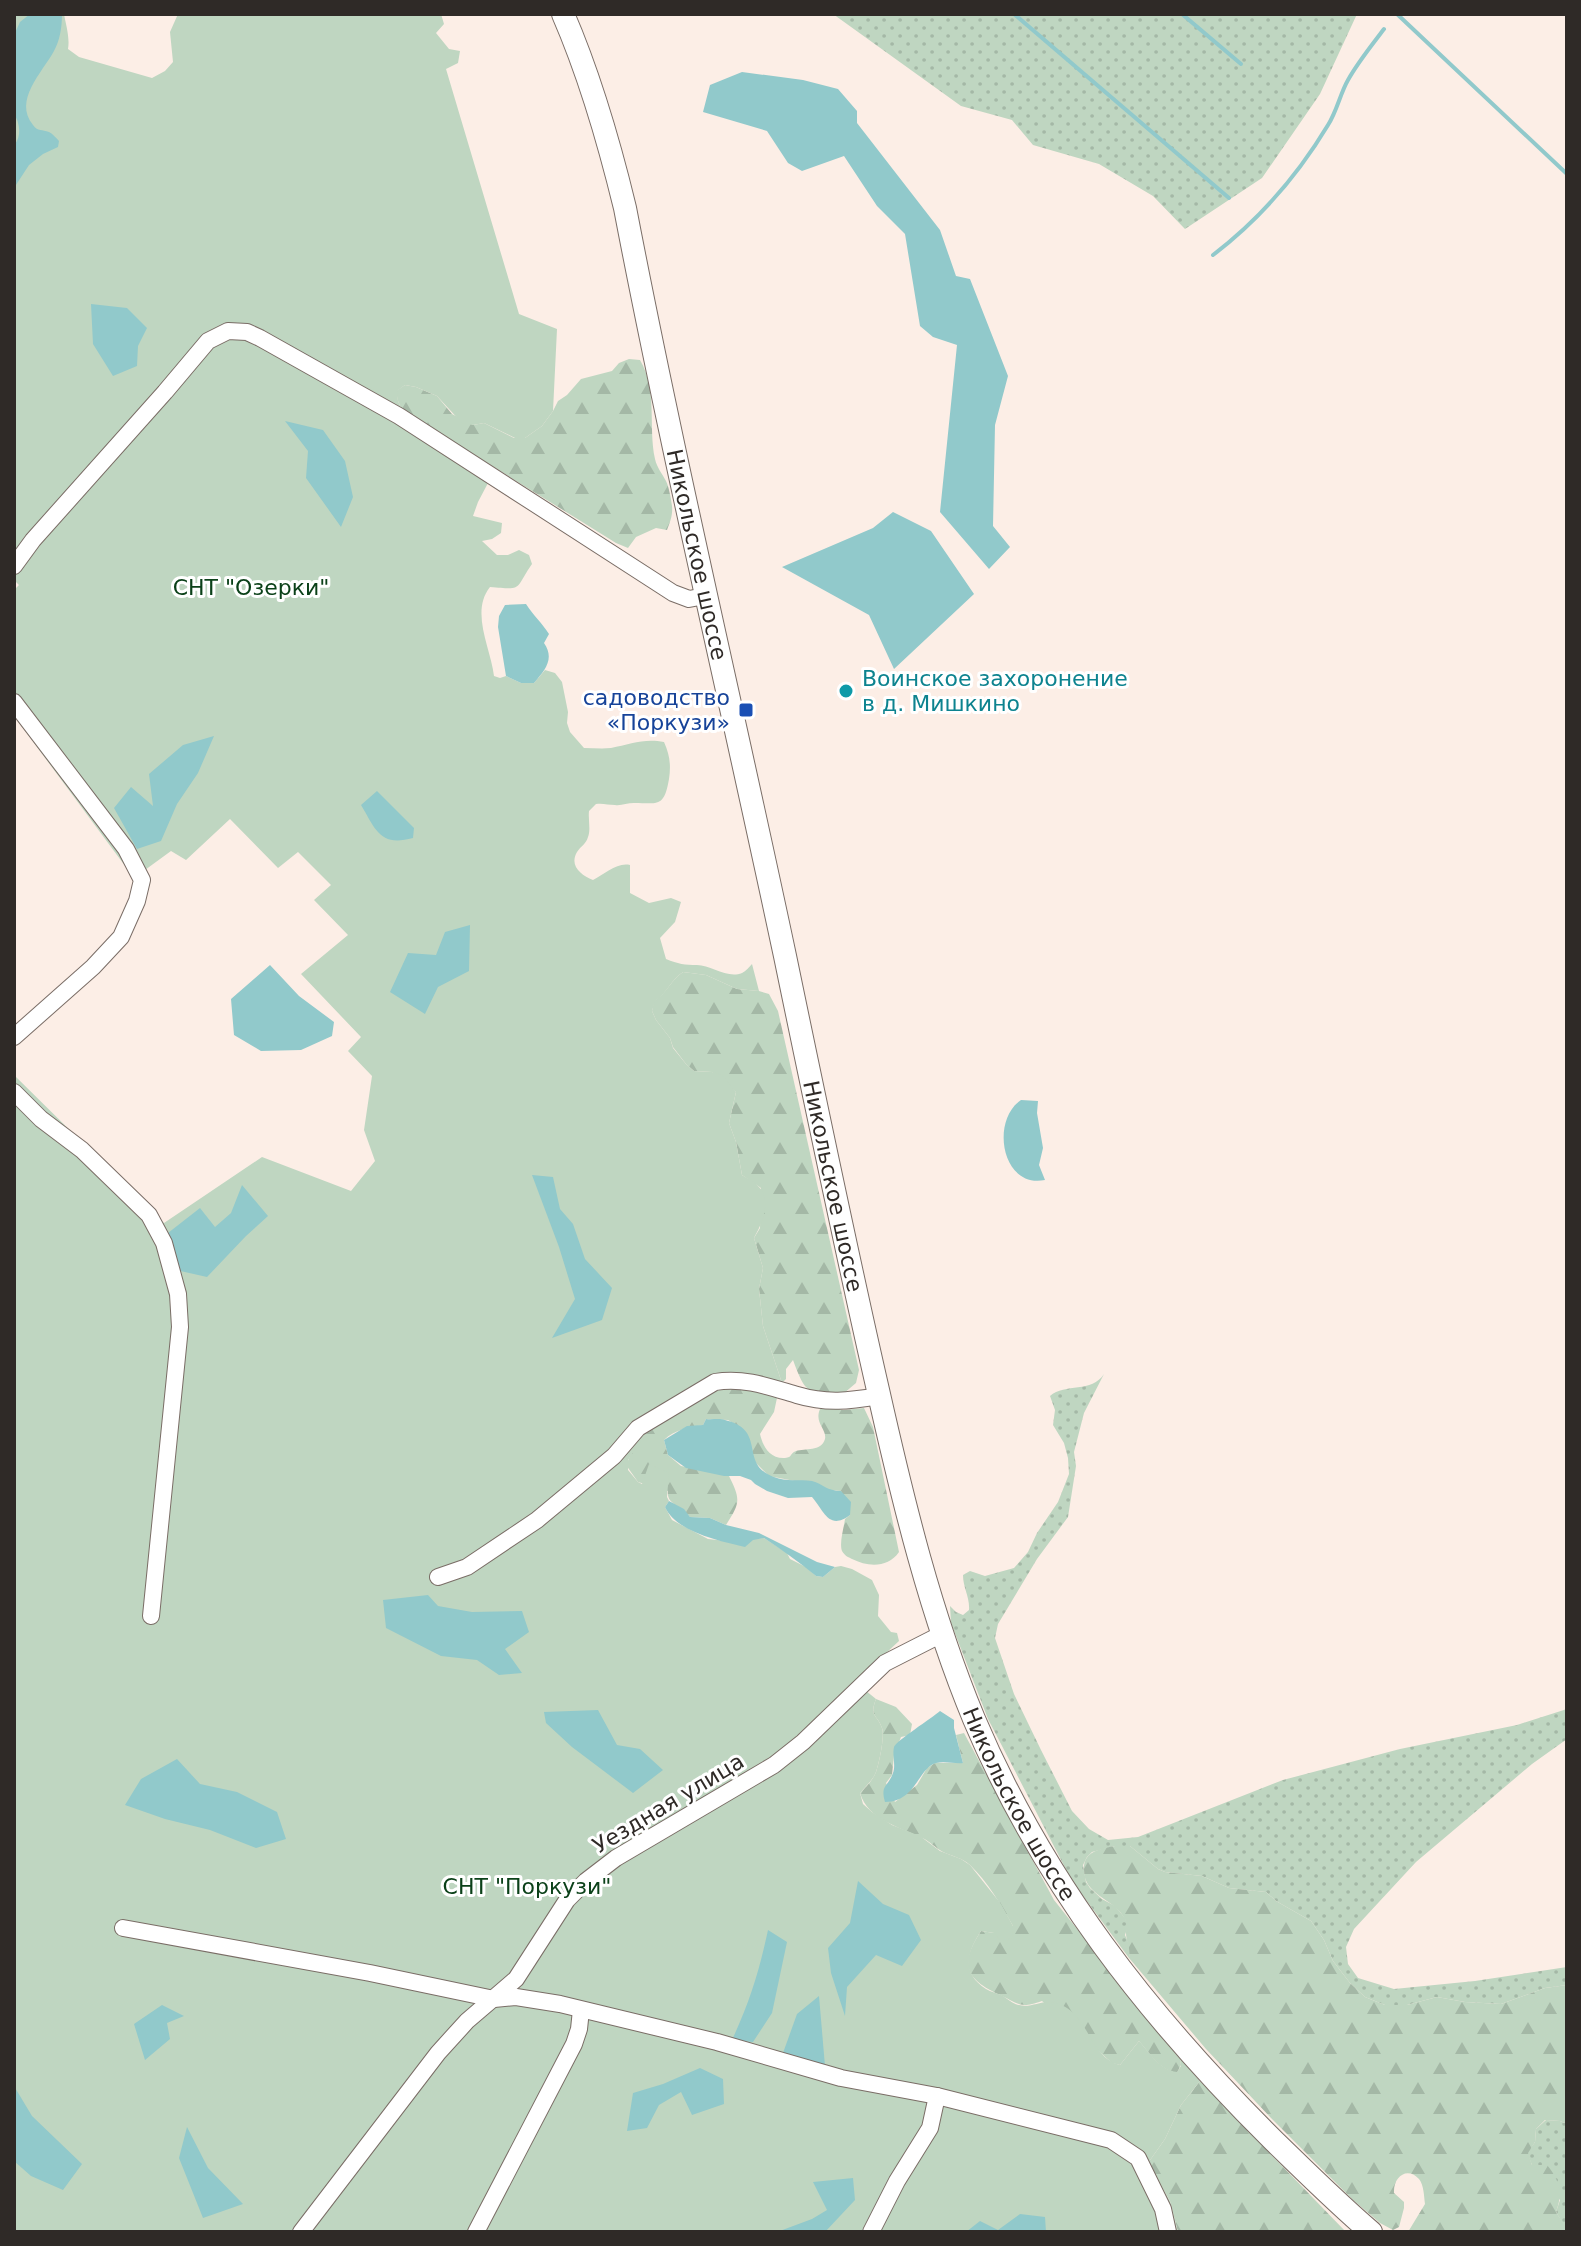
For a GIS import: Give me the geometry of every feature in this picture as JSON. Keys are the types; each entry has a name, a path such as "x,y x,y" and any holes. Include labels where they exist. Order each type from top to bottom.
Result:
{"main road":[{"name":"Никольское шоссе","path":"563,14 610,148 625,208 841,1228 903,1499 942,1634 975,1720 1013,1801 1063,1890 1088,1925 1175,2036 1221,2086 1338,2204 1371,2232"}],"street":[{"path":"14,566 33,540 208,341 228,331 247,332 260,338 399,416 673,593 689,599 705,596"},
{"path":"14,702 126,849 142,880 137,901 121,937 93,967 14,1037"},
{"path":"14,1092 41,1119 82,1150 149,1215 164,1243 178,1294 180,1327 151,1616"},
{"path":"438,1577 467,1567 537,1520 614,1456 638,1428 715,1382 743,1381 840,1402 879,1396"},
{"name":"Уездная улица","path":"301,2232 438,2053 467,2021 516,1979 567,1900 586,1881 629,1851 774,1765 803,1742 885,1663 942,1634"},
{"path":"123,1928 494,1999 516,1997 560,2004 717,2042 841,2078 937,2096 1111,2140 1138,2158 1163,2209 1168,2232"},
{"path":"476,2232 574,2044 581,2010"},
{"path":"871,2232 897,2181 930,2128 937,2096"}],"green space":[{"path":"14,14 64,14 68,49 79,57 152,78 173,62 170,32 178,14 441,14 444,24 436,33 449,49 460,51 458,63 446,69 519,314 557,329 553,411 542,426 525,438 515,438 484,423 462,423 437,396 416,387 405,385 397,391 398,401 402,410 512,479 505,493 488,483 473,516 502,523 501,533 482,541 497,555 508,555 519,550 529,555 532,564 517,586 490,587 484,597 483,631 494,676 534,683 545,670 555,673 562,682 570,732 584,748 611,748 650,741 664,742 666,747 670,774 662,799 654,803 596,804 589,811 587,839 577,852 575,866 593,880 616,867 630,865 630,893 649,903 671,898 681,902 675,922 660,938 666,959 731,974 742,973 752,964 759,991 737,989 706,975 683,972 655,1001 652,1011 686,1064 694,1071 722,1075 736,1092 729,1123 742,1175 757,1185 765,1198 763,1219 754,1238 763,1268 759,1289 763,1326 782,1383 777,1398 750,1389 722,1386 647,1433 628,1460 628,1470 642,1484 649,1464 669,1473 669,1501 665,1507 672,1520 708,1539 764,1538 816,1576 823,1577 841,1566 872,1580 879,1595 878,1616 891,1632 897,1633 899,1641 855,1682 876,1699 874,1712 883,1732 876,1772 860,1793 863,1804 892,1825 920,1836 940,1851 970,1865 1001,1904 1013,1926 1012,1938 1001,1941 994,1933 981,1931 972,1947 969,1962 978,1983 1017,2004 1025,2006 1053,2002 1067,2008 1075,2014 1103,2055 1120,2065 1139,2041 1165,2068 1177,2072 1181,2066 1180,2058 1200,2081 1181,2105 1165,2139 1148,2163 1170,2201 1178,2232 14,2232 14,1067 16,1077 164,1223 262,1157 351,1191 375,1161 364,1130 372,1076 348,1051 361,1037 301,974 348,935 314,900 331,885 298,852 278,868 230,819 186,860 171,851 134,878 14,716 14,590 19,585 14,580"},
{"path":"833,14 1357,14 1320,94 1262,178 1185,229 1153,196 1099,164 1033,145 1012,120 961,106"},
{"path":"629,359 640,360 646,372 651,396 655,459 667,484 672,509 667,530 656,528 636,537 628,548 402,410 396,391 405,385 416,387 437,396 452,414 473,425 484,423 514,438 525,438 542,426 558,401 581,379 612,371 619,363"},
{"path":"683,972 706,975 737,989 769,994 778,1011 859,1370 856,1383 843,1394 809,1390 793,1360 786,1369 786,1379 782,1383 763,1326 759,1289 763,1268 754,1238 760,1228 761,1188 742,1175 729,1123 736,1092 712,1072 694,1071 686,1064 652,1011 654,1001"},
{"path":"1104,1374 1084,1413 1074,1452 1076,1466 1068,1517 1037,1559 998,1624 995,1638 1014,1694 1072,1811 1089,1829 1108,1840 1138,1837 1283,1780 1400,1749 1517,1725 1567,1709 1567,1739 1532,1764 1416,1862 1354,1929 1346,1947 1348,1964 1358,1978 1394,1989 1567,1967 1567,1985 1545,1988 1501,2004 1437,1997 1407,2005 1385,2005 1365,1997 1350,1983 1333,1961 1311,1921 1266,1892 1229,1888 1202,1876 1165,1872 1130,1846 1115,1846 1092,1852 1083,1865 1090,1888 1115,1906 1125,1918 1128,1926 1125,1935 1131,1949 1129,1958 1072,1881 988,1719 951,1623 950,1606 963,1615 969,1610 963,1575 970,1571 985,1576 1014,1568 1028,1552 1058,1502 1069,1474 1064,1443 1053,1425 1055,1410 1050,1396 1093,1384"},
{"path":"717,1388 750,1389 777,1398 774,1412 760,1434 768,1451 780,1458 789,1457 796,1451 816,1448 823,1443 825,1435 819,1418 820,1409 829,1406 843,1410 864,1408 873,1427 899,1552 889,1561 871,1565 845,1555 841,1539 845,1519 850,1515 841,1491 769,1476 755,1462 733,1423 728,1420 706,1419 703,1425 677,1431 664,1440 668,1455 681,1466 729,1476 737,1501 726,1525 710,1518 690,1517 672,1502 668,1491 638,1482 626,1465 647,1432"},
{"path":"876,1699 896,1707 912,1724 910,1735 901,1737 894,1755 892,1775 886,1783 895,1802 917,1785 927,1768 935,1763 963,1763 956,1735 964,1733 1054,1900 1180,2058 1177,2073 1160,2065 1139,2041 1120,2065 1112,2063 1042,2001 1029,2005 1016,2003 988,1989 973,1976 968,1962 981,1931 994,1933 1013,1926 988,1886 970,1865 925,1839 886,1822 864,1802 860,1793 875,1775 882,1743 882,1728 874,1712"},
{"path":"1115,1846 1130,1846 1165,1872 1202,1876 1229,1888 1266,1892 1311,1921 1333,1961 1350,1983 1365,1997 1385,2005 1407,2005 1437,1997 1501,2004 1545,1988 1567,1985 1567,2124 1545,2120 1536,2129 1535,2142 1528,2153 1532,2165 1547,2165 1555,2176 1560,2193 1556,2212 1563,2223 1567,2223 1567,2232 1408,2232 1425,2204 1421,2182 1410,2173 1398,2178 1394,2187 1394,2193 1404,2202 1404,2208 1399,2227 1393,2230 1353,2200 1206,2049 1129,1958 1125,1918 1093,1891 1084,1870 1089,1855"},
{"path":"1200,2081 1346,2232 1178,2232 1170,2201 1148,2163 1165,2139 1181,2105"},
{"path":"1546,2120 1567,2124 1567,2223 1563,2224 1556,2212 1560,2200 1532,2165 1527,2153 1535,2142 1536,2129"}],"water":[{"path":"30,14 62,14 58,42 32,87 26,106 35,127 49,132 59,141 58,147 29,165 14,188 14,145 19,130 14,114 14,35 20,22"},
{"path":"742,72 803,80 838,89 857,111 857,123 940,230 956,276 970,279 1008,376 995,425 993,526 1010,547 989,569 940,512 957,345 933,337 920,326 905,234 877,206 844,156 802,171 788,163 767,131 703,112 710,85"},
{"path":"91,304 127,308 147,328 138,346 137,366 113,376 93,344"},
{"path":"285,421 323,430 345,461 353,497 341,527 306,478 308,451"},
{"path":"893,512 931,531 974,594 894,669 869,615 782,567 873,528"},
{"path":"526,604 549,634 544,643 549,659 534,683 521,683 506,676 498,627 505,605"},
{"path":"214,736 161,841 137,849 114,808 131,787 153,806 149,774 183,745"},
{"path":"377,791 414,828 413,838 393,840 375,829 361,805"},
{"path":"470,925 469,971 438,987 425,1014 390,992 408,953 436,955 445,932"},
{"path":"270,965 299,996 334,1022 332,1036 301,1050 261,1051 234,1035 231,999"},
{"path":"1021,1100 1038,1101 1043,1148 1039,1165 1045,1180 1030,1180 1019,1174 1010,1164 1005,1151 1006,1123 1011,1110"},
{"path":"532,1175 553,1177 560,1209 573,1224 585,1259 612,1288 602,1320 552,1338 575,1299"},
{"path":"242,1185 268,1216 207,1277 176,1270 168,1233 200,1208 215,1227 231,1213"},
{"path":"706,1419 725,1420 746,1431 757,1464 774,1477 812,1481 841,1491 851,1502 850,1515 832,1520 812,1497 788,1498 740,1476 686,1468 668,1455 664,1440 687,1426 703,1425"},
{"path":"669,1501 684,1509 690,1517 710,1518 759,1533 817,1562 835,1567 823,1577 816,1576 764,1538 753,1540 745,1547 700,1534 671,1516 665,1507"},
{"path":"428,1595 438,1606 472,1612 522,1611 529,1632 505,1649 522,1673 499,1675 477,1660 441,1656 386,1628 383,1600"},
{"path":"598,1710 617,1745 640,1749 663,1770 633,1793 572,1747 546,1723 544,1712"},
{"path":"940,1711 954,1720 963,1763 943,1762 930,1766 904,1797 885,1802 884,1789 894,1770 894,1747"},
{"path":"177,1759 200,1784 237,1792 277,1812 286,1839 256,1848 210,1830 125,1805 141,1779"},
{"path":"858,1881 883,1904 909,1915 921,1940 902,1966 876,1955 847,1987 845,2016 831,1973 828,1948 850,1923"},
{"path":"768,1930 787,1942 772,2013 753,2042 732,2040 753,1986"},
{"path":"819,1996 825,2066 783,2053 797,2014"},
{"path":"162,2005 184,2016 167,2023 170,2039 145,2060 134,2024"},
{"path":"700,2068 723,2079 724,2104 692,2115 681,2092 659,2105 647,2128 627,2131 633,2093"},
{"path":"14,2086 32,2116 82,2164 63,2190 31,2176 14,2161"},
{"path":"187,2127 208,2168 243,2204 203,2218 179,2158"},
{"path":"853,2178 855,2200 825,2232 777,2232 827,2210 813,2182"},
{"path":"1020,2214 1045,2217 1046,2232 966,2232 980,2221 998,2230"}],"waterway":[{"path":"1014,14 1229,198"},
{"path":"1182,14 1241,64"},
{"path":"1397,14 1567,174"},
{"path":"1213,255 1262,211 1304,161 1331,120 1352,73 1384,29"}],"place":[{"name":"Воинское захоронение в д. Мишкино","path":"846,691"},
{"name":"садоводство «Поркузи»","path":"746,710"}],"park label":[{"name":"СНТ \"Озерки\"","path":"251,587"},
{"name":"СНТ \"Поркузи\"","path":"527,1886"}]}
